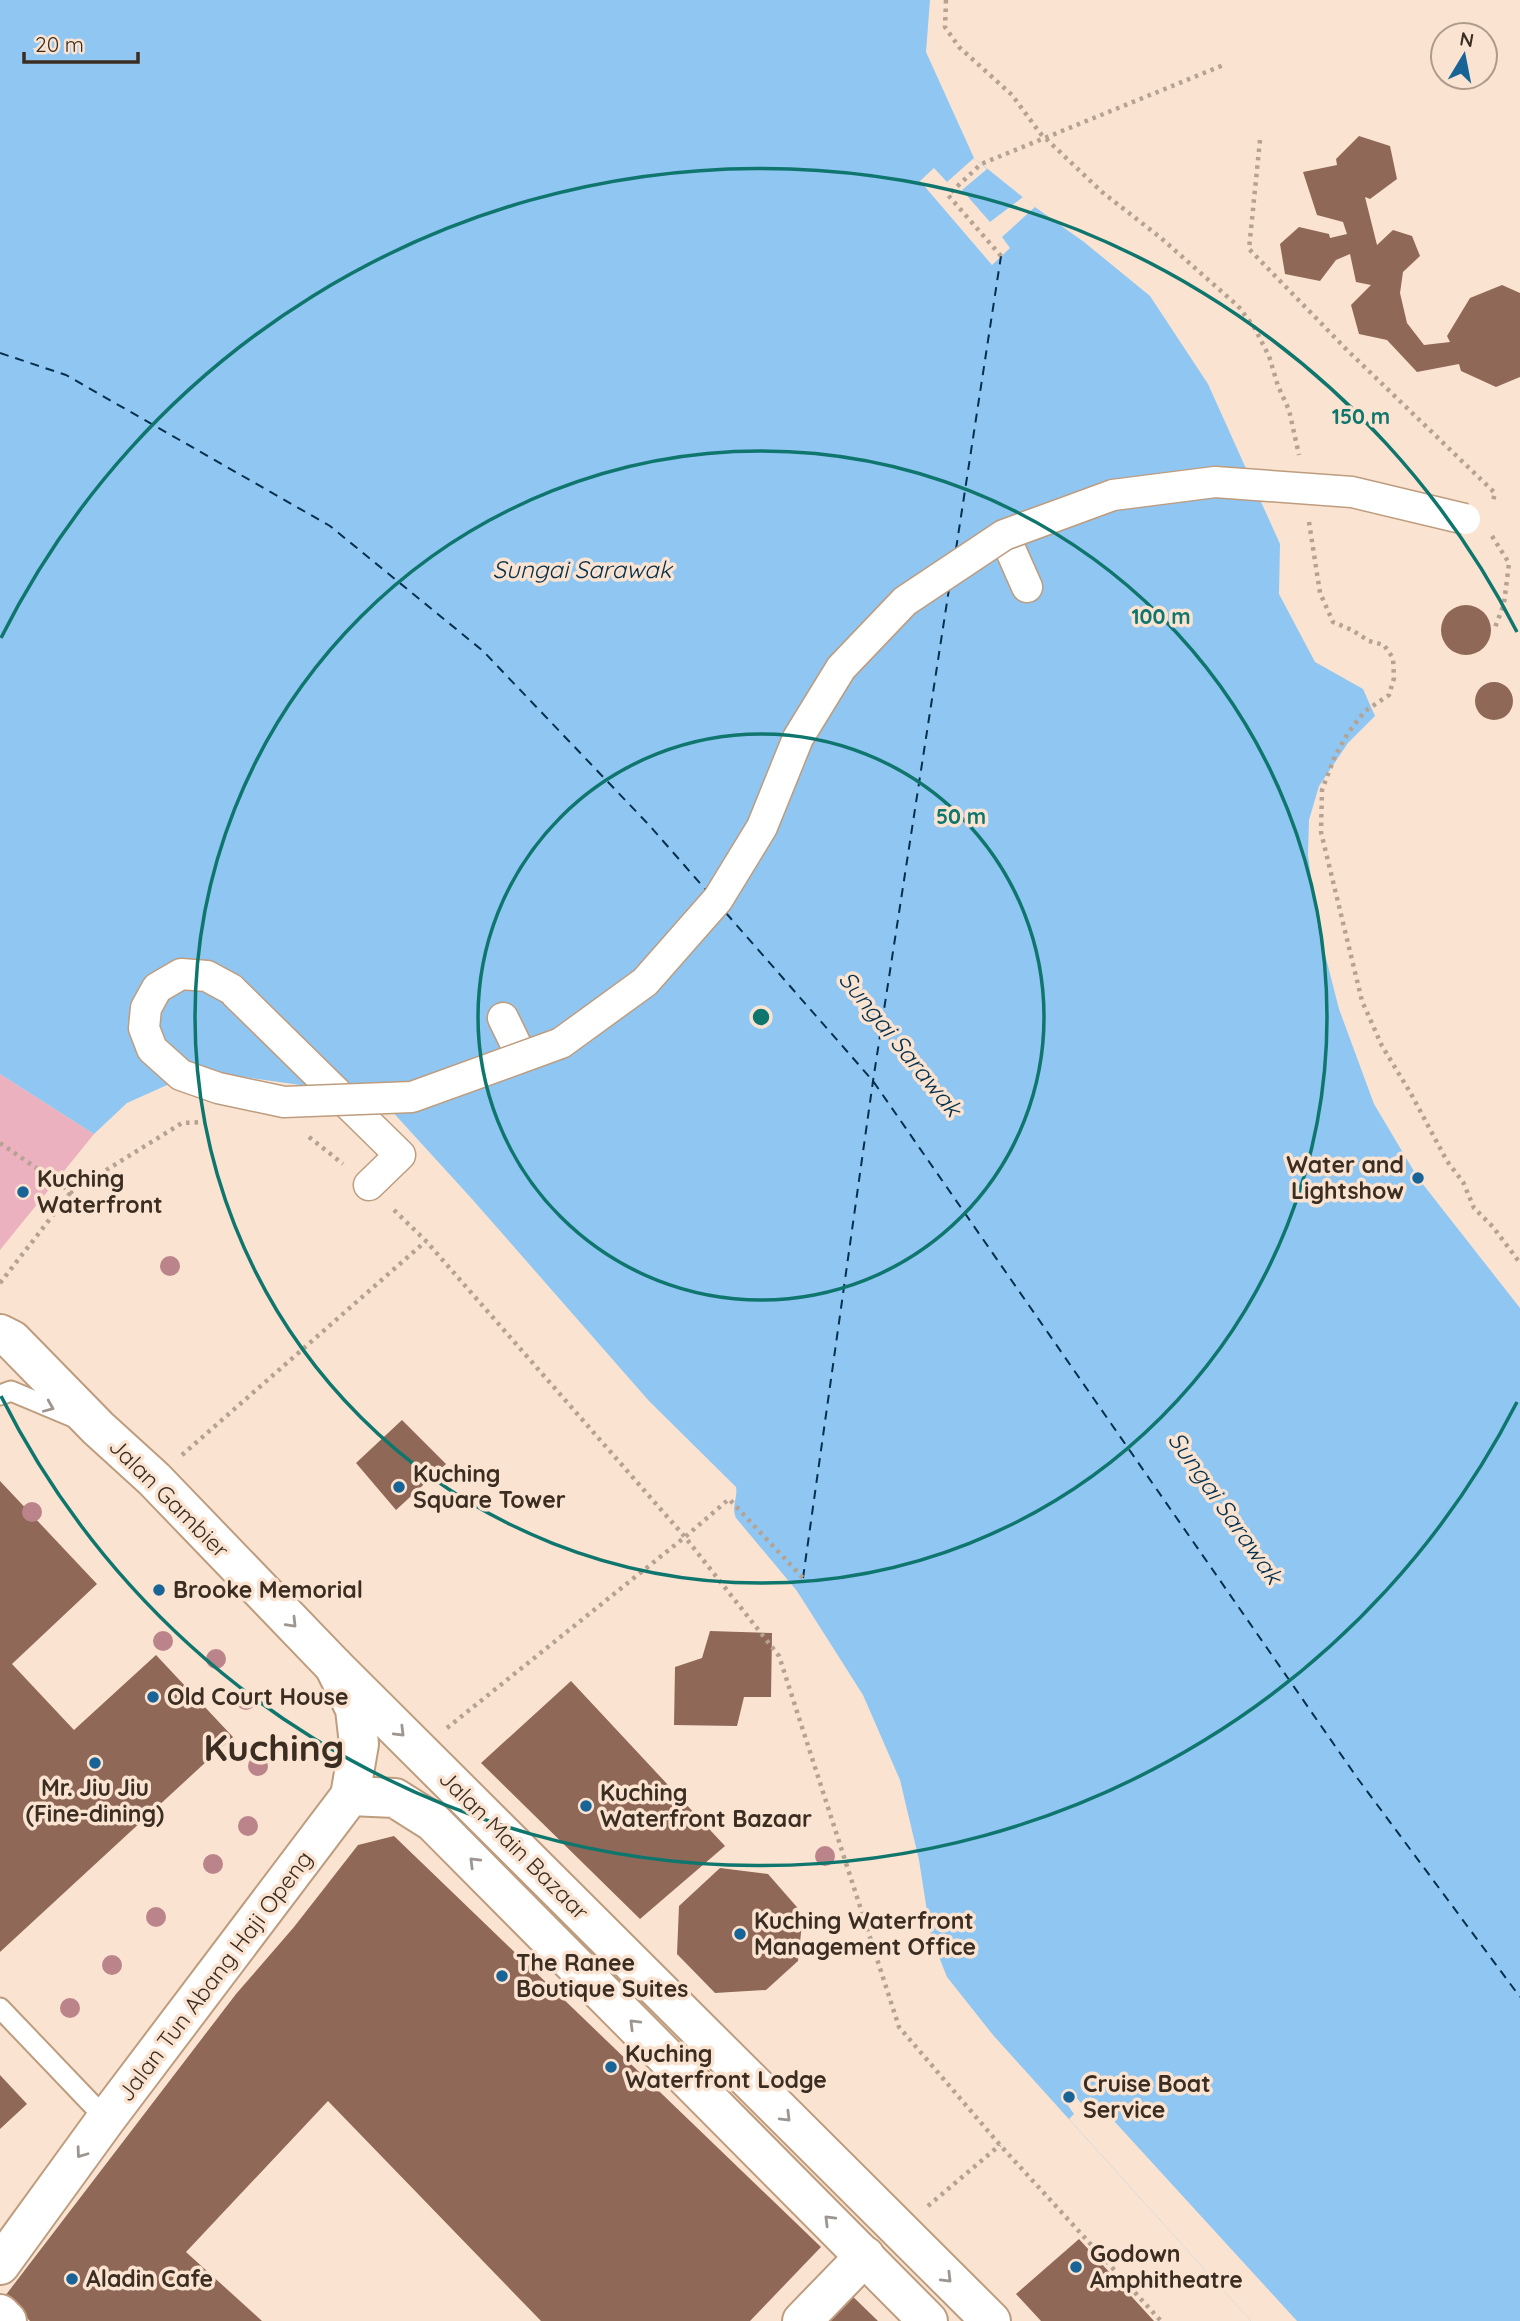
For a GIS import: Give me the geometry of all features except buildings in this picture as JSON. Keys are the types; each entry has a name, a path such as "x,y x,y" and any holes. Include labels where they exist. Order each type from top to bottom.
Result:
{"main road":[{"name":"Jalan Gambier","path":"0,1334 12,1340 154,1479 334,1666"},
{"name":"Jalan Main Bazaar","path":"334,1666 990,2321"},
{"name":"Jalan Tun Abang Haji Openg","path":"0,2265 106,2119 350,1796 359,1744 355,1709 334,1666"},
{"name":"Jalan Main Bazaar","path":"350,1796 395,1798 433,1822 928,2321"},
{"path":"802,2321 865,2256"},
{"path":"0,2314 7,2321"}],"street":[{"path":"369,1185 400,1155 351,1106 341,1097 301,1058 229,987 207,976 181,974 157,988 146,1008 144,1028 152,1049 181,1075 218,1088 284,1102 335,1100 348,1100 361,1099 374,1099 412,1097 561,1043 645,982 718,899 762,827 798,738 841,668 905,601 1004,535 1112,495 1215,482 1352,492 1477,524"},
{"path":"1004,535 1027,587"},
{"path":"503,1018 522,1057"}],"lane":[{"path":"0,1395 11,1391 98,1427"},
{"path":"0,2008 106,2119"}],"path":[{"path":"946,0 945,27 959,47 1012,95 1054,148 1102,192 1161,238 1238,306 1254,327 1269,356 1289,410 1301,467"},
{"path":"1001,256 948,195 981,164 1226,64"},
{"path":"1259,140 1249,249 1347,350 1495,493 1477,524 1509,563 1504,604 1494,630"},
{"path":"1306,510 1320,593 1333,622 1369,641 1384,645 1393,658 1394,678 1389,695 1365,711 1348,733 1335,756 1322,790 1321,832 1362,1001 1382,1046 1447,1161 1463,1182 1474,1208 1493,1227 1520,1263"},
{"path":"0,1283 71,1192 182,1123 208,1122"},
{"path":"307,1135 369,1185 426,1241 685,1537 779,1656 899,2027 1000,2146 1161,2321"},
{"path":"0,1143 71,1192"},
{"path":"154,1479 426,1241"},
{"path":"419,1751 729,1499 803,1578"},
{"path":"899,2230 1000,2146"}],"shaded area":[{"name":"Kuching Waterfront","path":"0,1074 94,1134 0,1250"}],"water":[{"name":"Sungai Sarawak","path":"0,0 930,0 926,52 974,158 1150,296 1208,384 1280,544 1279,594 1315,662 1363,689 1375,716 1348,743 1319,786 1309,820 1308,855 1317,923 1339,1009 1374,1104 1418,1178 1520,1308 1520,2321 1251,2321 993,2035 947,1977 931,1937 919,1860 900,1780 863,1695 797,1591 736,1518 736,1487 649,1401 389,1108 357,1093 215,1073 176,1081 127,1103 94,1134 0,1074"}],"pier":[{"path":"974,158 987,169 962,190 990,222 1023,197 1035,207 1002,237 1010,248 992,265 920,181 934,168 947,182"},
{"path":"1074,2094 1083,2106 1093,2098 1297,2321 1251,2321 1069,2119 1074,2114 1064,2100"}],"ferry route":[{"path":"956,549 1001,256"},
{"path":"0,353 66,375 330,526 483,651 649,825 706,890"},
{"path":"803,1578 873,1081 949,589"},
{"path":"726,913 873,1081 1358,1779 1520,1997"}],"place":[{"name":"Water and Lightshow","path":"1418,1178"},
{"name":"Kuching Waterfront","path":"23,1192"},
{"name":"Kuching Square Tower","path":"399,1487"},
{"name":"Brooke Memorial","path":"159,1590"},
{"name":"Old Court House","path":"153,1697"},
{"name":"Mr. Jiu Jiu (Fine-dining)","path":"95,1763"},
{"name":"Kuching Waterfront Bazaar","path":"586,1806"},
{"name":"Kuching Waterfront Management Office","path":"740,1934"},
{"name":"The Ranee Boutique Suites","path":"502,1976"},
{"name":"Kuching Waterfront Lodge","path":"611,2067"},
{"name":"Cruise Boat Service","path":"1069,2097"},
{"name":"Godown Amphitheatre","path":"1076,2267"},
{"name":"Aladin Cafe","path":"72,2279"}],"district":[{"name":"Kuching","path":"274,1748"}]}
